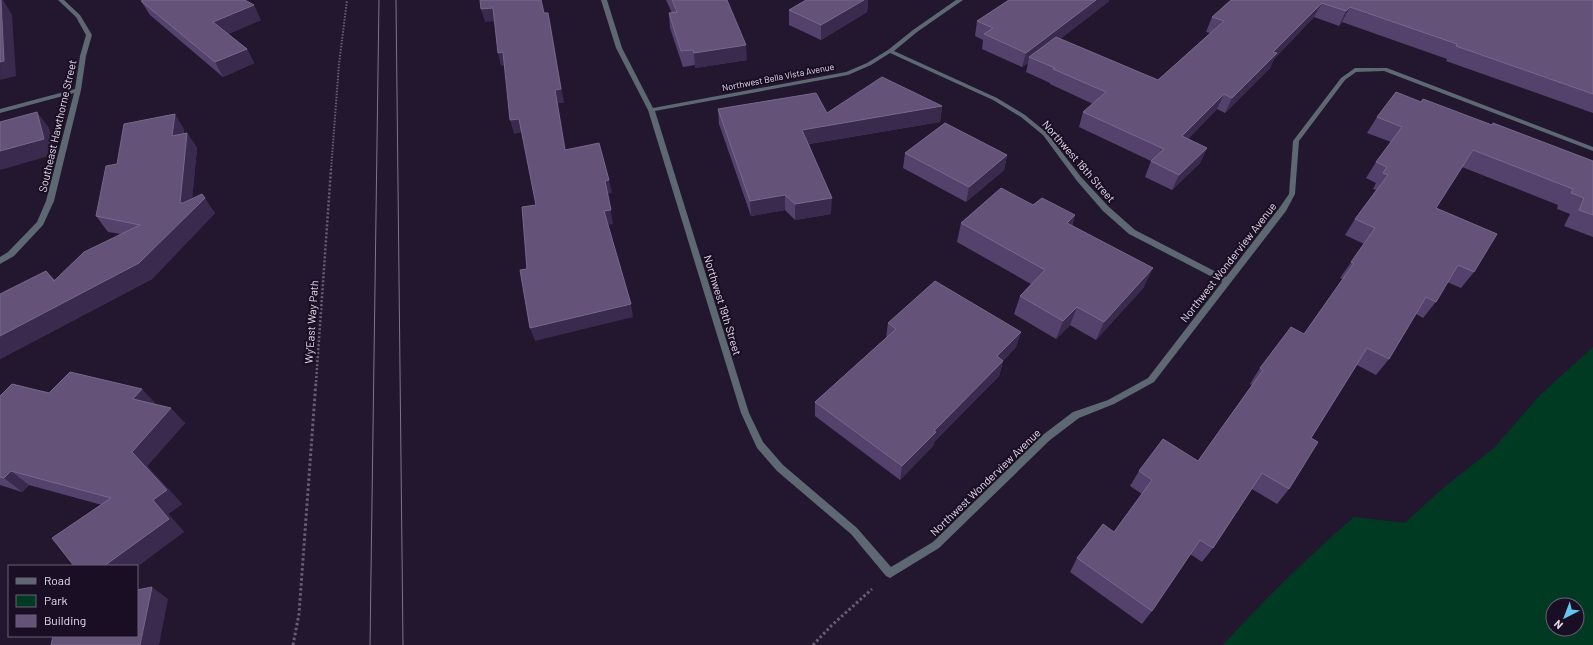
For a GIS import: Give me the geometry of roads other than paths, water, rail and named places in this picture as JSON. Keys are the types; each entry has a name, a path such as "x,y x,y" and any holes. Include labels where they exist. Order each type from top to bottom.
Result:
{"street":[{"name":"Southeast Hawthorne Street","path":"0,261 11,254 40,224 50,201 78,90 83,56 89,35 78,16 61,0"},
{"name":"Northwest 19th Street","path":"604,0 619,48 651,110 745,413 760,445 780,468 854,532 890,573"},
{"name":"Northwest Bella Vista Avenue","path":"651,110 808,82 841,74 869,64 960,0"},
{"name":"Northwest 18th Street","path":"890,50 995,99 1023,116 1045,134 1079,179 1106,209 1132,232 1227,281"},
{"name":"Northwest Wonderview Avenue","path":"890,573 936,545 1046,437 1076,415 1111,402 1151,380 1283,209 1292,194 1296,141 1343,78 1355,70 1386,69 1593,149"},
{"path":"0,111 78,90"}],"tram line":[{"path":"370,645 379,0"},
{"path":"396,0 403,645"}]}
